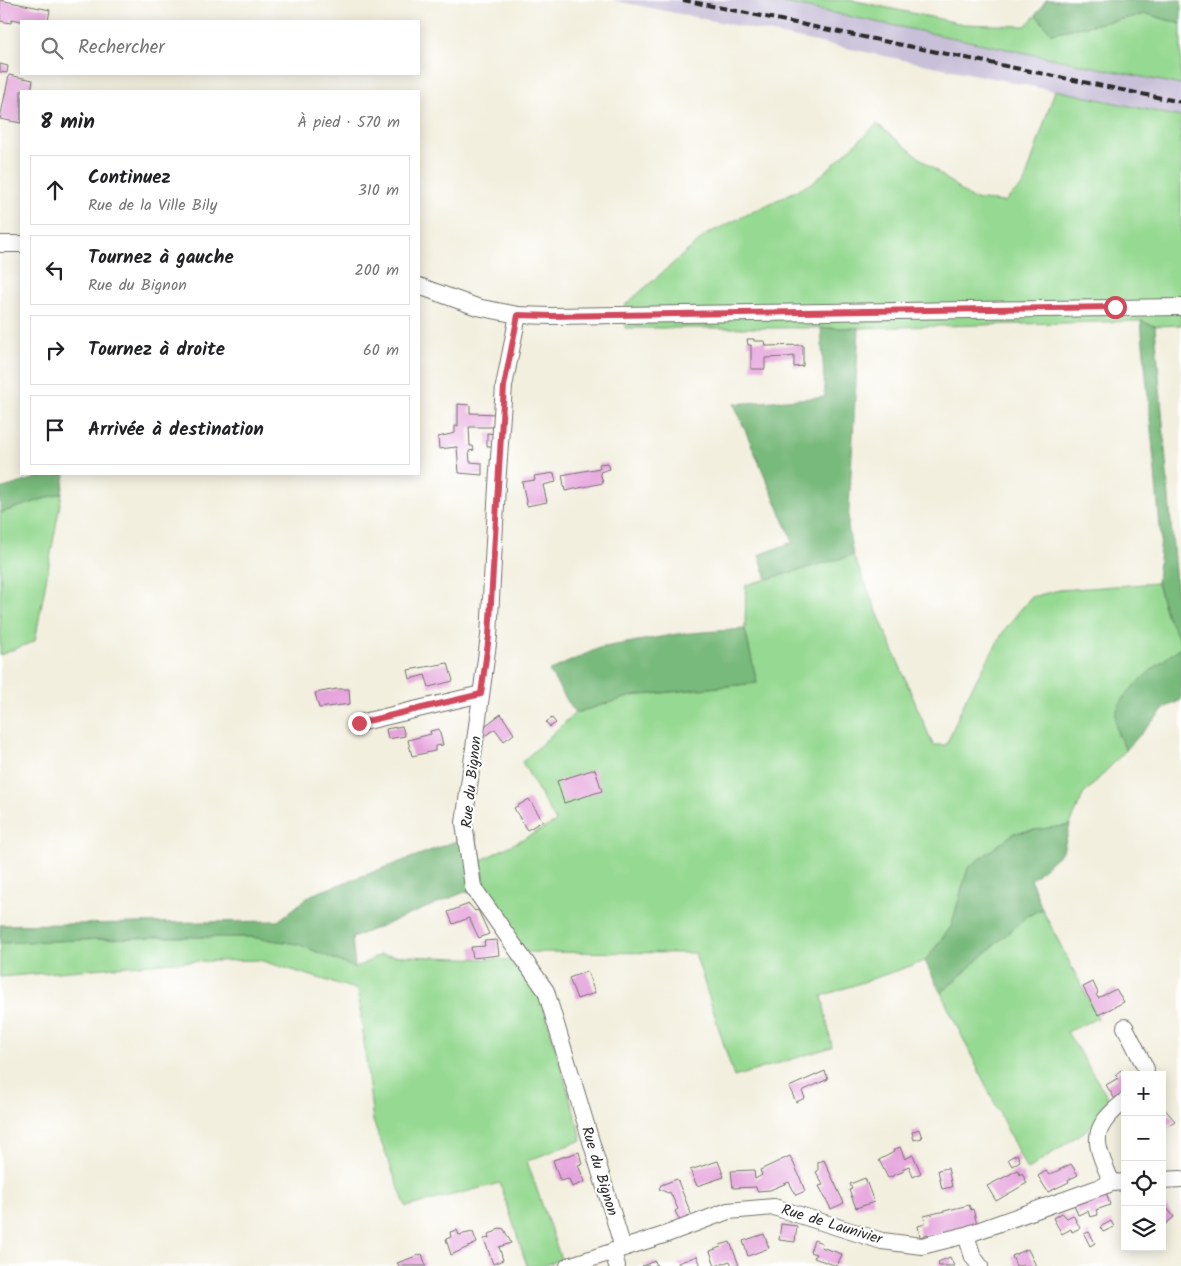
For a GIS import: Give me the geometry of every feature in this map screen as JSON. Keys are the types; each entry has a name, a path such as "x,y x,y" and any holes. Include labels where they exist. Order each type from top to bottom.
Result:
{"street":[{"path":"0,244 20,244"},
{"path":"420,286 477,307 518,315 551,316 1181,307"},
{"name":"Rue du Bignon","path":"518,315 504,386 489,636 464,823 473,887 546,991 618,1255"},
{"path":"359,723 481,694"},
{"path":"1125,1027 1146,1071"},
{"path":"1118,1182 1098,1148 1098,1133 1105,1118 1121,1104"},
{"path":"1166,1180 1181,1179"},
{"name":"Rue de Launivier","path":"568,1266 618,1255 728,1211 774,1207 882,1241 922,1246 966,1235 1118,1182"},
{"path":"966,1235 973,1257 980,1266"}],"shaded area":[{"path":"612,0 770,0 1181,85 1181,117"}],"green space":[{"path":"770,0 851,0 963,24 1025,26 1036,15 1051,33 1147,14 1181,24 1181,85"},
{"path":"1046,0 1181,0 1181,24 1147,14 1051,33 1036,15"},
{"path":"1055,90 1181,117 1181,325 1155,326 1141,321 861,328 625,328 625,305 707,234 814,182 877,124 972,199 1004,202 1024,184"},
{"path":"1141,321 1155,326 1177,596 1181,603 1181,642 1166,614 1157,583 1161,537"},
{"path":"821,328 859,328 848,526 853,555 767,579 759,555 793,542 734,404 825,397"},
{"path":"47,475 65,475 62,493 0,513 0,489"},
{"path":"62,493 35,641 0,655 0,513"},
{"path":"853,555 933,745 946,745 966,698 1005,629 1031,597 1060,590 1157,583 1166,614 1181,642 1181,647 1154,668 1127,694 1117,733 1126,750 1083,795 1070,825 1014,833 968,868 951,927 925,961 822,996 832,1047 734,1077 695,953 526,952 488,896 480,861 556,822 522,762 575,713 632,696 757,683 745,629 746,585"},
{"path":"745,629 757,683 632,696 575,713 549,671 599,648 677,634"},
{"path":"1181,647 1181,700 1166,707 1126,750 1119,737 1115,723 1116,713 1120,704 1134,686"},
{"path":"1070,825 1063,851 1031,880 1042,909 1027,916 941,993 925,961 951,927 968,868 1014,833"},
{"path":"475,834 488,896 465,892 352,938 355,968 298,944 251,937 159,937 0,943 0,925 278,921 311,895"},
{"path":"1042,909 1098,1018 1067,1032 1113,1106 1085,1131 1027,1170 941,993 1027,916"},
{"path":"159,937 251,937 298,944 355,968 380,955 514,960 542,1001 582,1140 527,1161 561,1259 543,1266 527,1266 500,1183 406,1207 373,1121 358,990 259,960 174,962 0,977 0,943"}],"building":[{"path":"0,0 50,10 48,20 20,21 12,19 11,23 0,21"},
{"path":"0,64 8,66 7,73 0,72"},
{"path":"9,75 33,80 31,90 20,90 20,123 0,119"},
{"path":"747,339 765,341 766,346 803,345 803,366 794,367 794,356 765,358 765,369 751,369 751,345 748,345"},
{"path":"458,404 470,405 470,413 498,414 496,427 469,427 470,446 473,446 474,450 469,451 470,462 482,463 482,475 459,473 457,447 439,449 438,437 455,433 455,426 458,426"},
{"path":"487,433 496,434 496,446 487,446"},
{"path":"608,463 610,469 600,472 603,483 565,491 562,475 600,468 599,464"},
{"path":"554,473 556,482 543,485 547,502 527,506 522,482 535,480 534,476"},
{"path":"448,663 453,681 429,687 425,675 410,679 408,670"},
{"path":"349,689 350,704 319,708 315,693"},
{"path":"501,714 514,734 504,741 495,729 483,737 486,725"},
{"path":"552,718 556,723 550,727 546,722"},
{"path":"402,726 405,736 388,739 386,729"},
{"path":"439,729 443,745 435,746 435,751 412,756 408,740 431,734 430,731"},
{"path":"595,769 602,791 564,803 557,781"},
{"path":"529,799 543,821 527,830 514,808"},
{"path":"469,904 475,911 478,910 489,934 479,938 469,918 453,924 448,912"},
{"path":"497,940 499,955 473,958 471,947 485,946 484,941"},
{"path":"587,971 595,993 577,999 569,978"},
{"path":"1093,982 1098,998 1116,989 1124,1002 1098,1015 1083,987"},
{"path":"825,1071 828,1079 802,1091 805,1098 796,1102 789,1087"},
{"path":"1122,1071 1121,1098 1116,1101 1106,1085 1118,1078 1115,1075"},
{"path":"1166,1111 1175,1121 1166,1127"},
{"path":"919,1129 922,1138 914,1140 912,1132"},
{"path":"900,1147 905,1159 913,1155 921,1173 913,1177 909,1166 902,1169 904,1171 888,1178 879,1160"},
{"path":"579,1152 582,1164 578,1165 585,1182 572,1187 569,1179 560,1181 553,1160"},
{"path":"1017,1154 1020,1161 1012,1166 1008,1159"},
{"path":"790,1156 805,1191 796,1195 789,1182 770,1190 757,1191 756,1187 733,1188 731,1171 754,1170 755,1179 762,1175 760,1170"},
{"path":"824,1160 844,1203 831,1209 819,1186 823,1185 816,1172 818,1171 818,1162"},
{"path":"718,1161 724,1177 697,1186 690,1170"},
{"path":"1071,1164 1078,1175 1068,1180 1069,1182 1048,1192 1038,1176 1046,1171 1049,1175"},
{"path":"948,1168 952,1187 942,1189 938,1170"},
{"path":"1018,1170 1020,1175 1022,1173 1027,1183 996,1201 987,1186"},
{"path":"865,1178 874,1202 856,1208 849,1190 852,1189 850,1184"},
{"path":"677,1179 694,1221 682,1225 675,1211 678,1209 670,1192 659,1189 661,1185"},
{"path":"1106,1192 1110,1205 1096,1210 1098,1215 1090,1217 1088,1211 1078,1215 1074,1204"},
{"path":"969,1205 971,1210 973,1209 977,1224 928,1237 928,1234 920,1237 918,1226 925,1224 924,1216"},
{"path":"1166,1207 1174,1217 1166,1224"},
{"path":"1062,1213 1067,1218 1073,1215 1080,1228 1072,1232 1071,1229 1062,1234 1053,1218"},
{"path":"1111,1221 1114,1227 1103,1232 1100,1227"},
{"path":"781,1224 797,1226 795,1242 779,1240"},
{"path":"499,1228 504,1229 511,1243 499,1247 503,1260 493,1264 484,1239 489,1238 488,1234 495,1232"},
{"path":"457,1230 459,1235 473,1232 477,1243 451,1255 446,1239 451,1237 450,1232"},
{"path":"1089,1232 1095,1243 1090,1246 1084,1234"},
{"path":"764,1234 769,1248 748,1256 743,1241"},
{"path":"814,1240 822,1243 821,1247 842,1254 837,1266 814,1258 816,1254 810,1252"},
{"path":"730,1242 739,1265 732,1266 730,1261 715,1266 710,1251"},
{"path":"1028,1249 1036,1266 1016,1266 1012,1256"},
{"path":"422,1254 426,1266 399,1266 397,1263"},
{"path":"697,1256 701,1266 679,1266 678,1263"},
{"path":"950,1257 954,1266 939,1266 938,1262"},
{"path":"655,1261 657,1266 642,1266"}],"railway":[{"path":"683,0 1181,102"}],"route":[{"path":"359,723 481,694 489,636 504,386 518,315 1115,307"}]}
